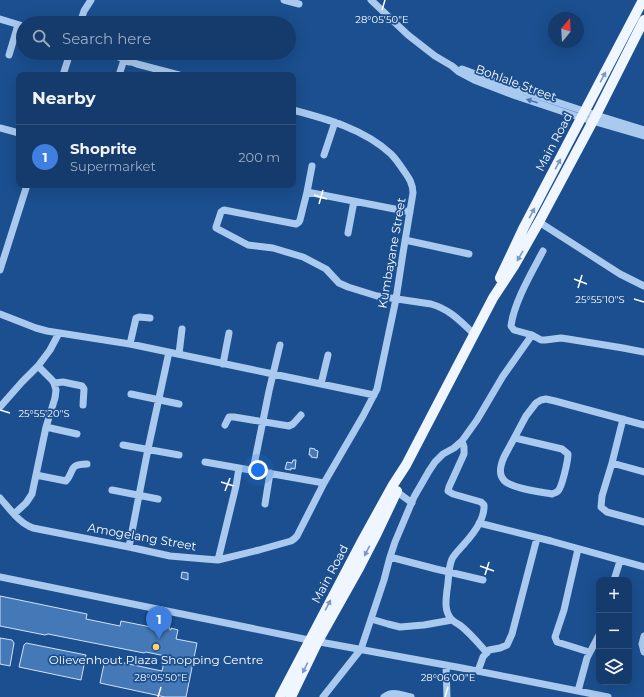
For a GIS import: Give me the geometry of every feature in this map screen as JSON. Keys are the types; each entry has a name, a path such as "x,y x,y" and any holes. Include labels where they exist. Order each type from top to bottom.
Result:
{"main road":[{"name":"Main Road","path":"493,298 499,280 524,227 643,0"},
{"name":"Main Road","path":"291,697 314,641 386,498 406,465 493,298 514,266 539,222 595,118 644,20"},
{"name":"Main Road","path":"280,697 366,555 402,479 406,465"}],"street":[{"path":"83,16 91,0"},
{"path":"284,0 299,4"},
{"name":"Bohlale Street","path":"371,0 408,35 435,56 474,80 516,96 644,130"},
{"path":"0,19 16,24"},
{"path":"9,55 16,38"},
{"path":"64,72 68,60"},
{"path":"120,72 126,61 168,72"},
{"name":"Kumbayane Street","path":"296,111 335,122 372,140 390,153 412,184 413,193 396,299 380,373"},
{"name":"Bohlale Street","path":"595,118 644,136"},
{"path":"324,155 335,122"},
{"path":"0,128 16,132"},
{"path":"312,166 300,220 296,224 224,210 221,212 216,228 244,244 273,248 300,256 326,270 342,285 377,296 439,306 454,315 474,334"},
{"path":"0,270 26,188"},
{"path":"306,192 410,212"},
{"path":"348,233 354,201"},
{"path":"539,222 620,274 644,286"},
{"path":"405,240 469,254"},
{"path":"543,251 520,296 512,316 510,326 514,330 532,335 541,340 561,338 644,352"},
{"path":"0,314 36,328 59,333 130,344 374,395"},
{"path":"130,344 136,318 150,318"},
{"path":"179,354 182,328"},
{"path":"0,407 38,366 48,353 59,333"},
{"path":"223,364 229,333"},
{"path":"323,697 361,649 401,527 429,471 443,454 454,448 462,441 477,420 503,376 532,335"},
{"path":"253,470 262,422 280,345"},
{"path":"129,547 169,352"},
{"path":"321,384 328,355"},
{"path":"14,514 30,498 34,487 46,427 55,398 56,390 54,383 38,366"},
{"name":"Amogelang Street","path":"0,498 26,526 170,556 218,560 291,542 297,536 324,483 363,416 377,389 380,373"},
{"path":"54,383 63,382 82,386 84,389 83,405"},
{"path":"131,394 179,404"},
{"path":"515,438 562,449 568,454 567,463 558,491 552,494 518,487 505,482 500,471 504,458 515,438 531,409 536,403 546,399 644,425"},
{"path":"225,425 228,418 234,417 291,426 301,415"},
{"path":"623,419 612,464 602,496 601,507 608,512 644,522"},
{"path":"46,427 77,434"},
{"path":"462,441 464,454 448,490 453,494 481,502 484,505 484,509 474,532 452,559 449,567 446,609 452,620 472,636 487,653"},
{"path":"123,445 179,455"},
{"path":"205,462 324,483"},
{"path":"36,475 66,481 75,466 78,464 88,464"},
{"path":"612,464 644,472"},
{"path":"218,560 239,468"},
{"path":"265,504 270,474"},
{"path":"112,490 158,500"},
{"path":"396,491 412,503"},
{"path":"479,523 644,567"},
{"path":"478,671 483,657 489,650 507,645 512,634 537,538"},
{"path":"578,549 564,610 555,637 557,642 589,652"},
{"path":"390,557 449,573 483,580"},
{"path":"615,577 620,561"},
{"path":"0,577 314,641 478,671 573,693 608,697"},
{"path":"371,619 400,626 424,625 452,620"},
{"path":"644,636 642,644 644,652"},
{"path":"573,693 589,652 596,640"},
{"path":"446,665 447,697"},
{"path":"384,697 388,694 394,693 411,697"}],"building":[{"path":"310,448 318,451 317,458 309,455"},
{"path":"293,460 296,460 295,469 285,469 287,462 292,463"},
{"path":"182,572 188,573 188,580 181,578"},
{"name":"Olievenhout Plaza Shopping Centre","path":"0,596 87,614 86,619 120,626 121,621 151,627 152,622 170,625 169,629 171,630 171,628 178,630 176,639 197,643 186,697 165,697 100,683 105,659 162,671 165,656 0,626"},
{"name":"Olievenhout Plaza Shopping Centre","path":"0,638 12,640 14,643 10,666 0,664"},
{"name":"Olievenhout Plaza Shopping Centre","path":"26,643 86,655 81,680 19,667 24,645"}],"place":[{"name":"Shoprite","path":"159,639"},
{"name":"Olievenhout Plaza Shopping Centre","path":"156,647"}]}
